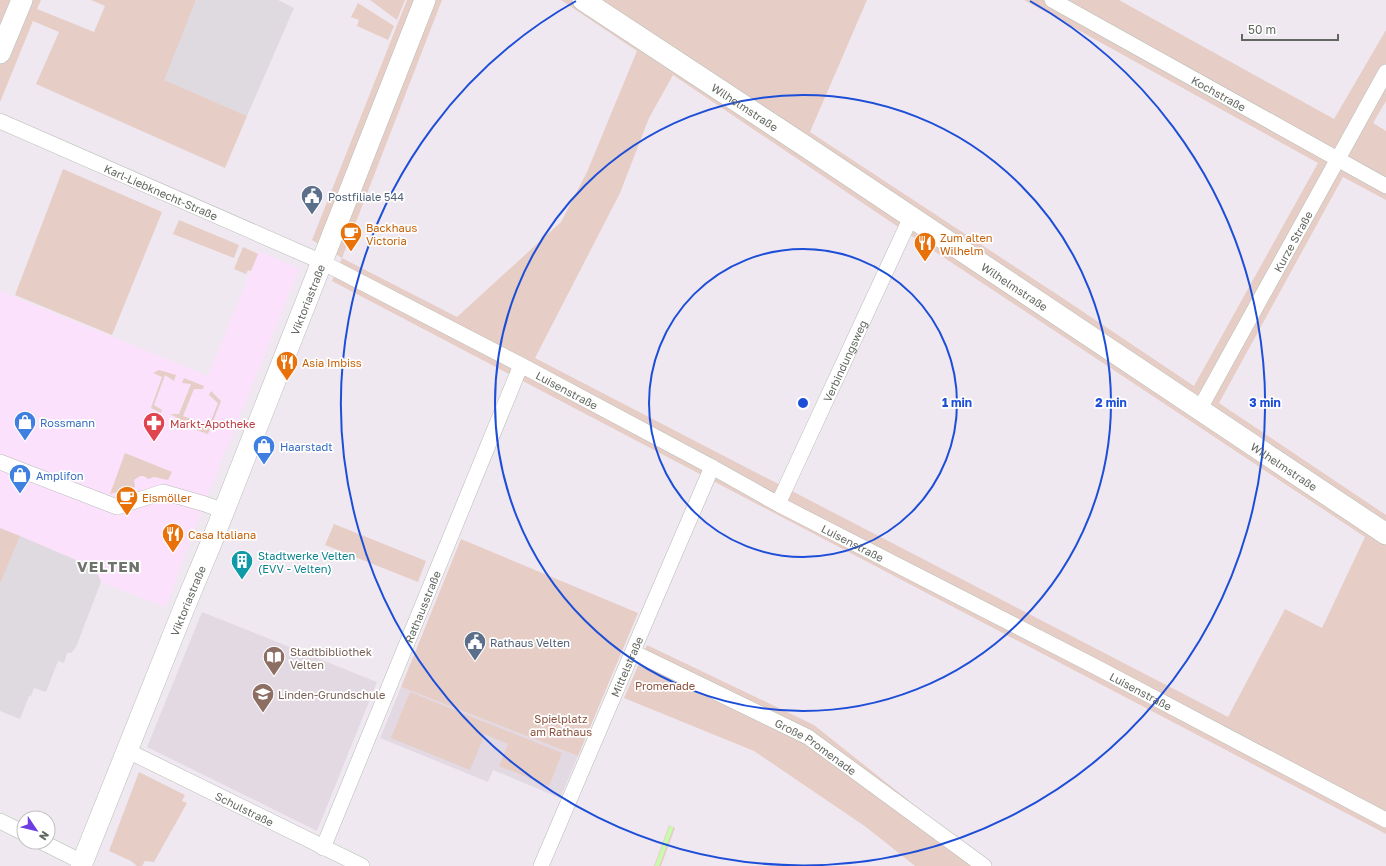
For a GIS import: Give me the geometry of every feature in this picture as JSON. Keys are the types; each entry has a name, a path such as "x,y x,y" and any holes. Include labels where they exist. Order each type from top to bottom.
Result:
{"street":[{"path":"0,53 22,0"},
{"name":"Viktoriastraße","path":"82,864 224,511 425,0"},
{"name":"Wilhelmstraße","path":"583,0 1386,534"},
{"name":"Kochstraße","path":"1052,0 1386,186"},
{"name":"Kurze Straße","path":"1199,410 1337,158 1386,72"},
{"name":"Karl-Liebknecht-Straße","path":"0,121 322,262"},
{"name":"Verbindungsweg","path":"778,504 911,217"},
{"name":"Luisenstraße","path":"322,262 520,365 712,467 778,504 1089,663 1386,820"},
{"name":"Rathausstraße","path":"323,848 520,365"},
{"path":"0,462 117,507 163,492 224,511"},
{"name":"Mittelstraße","path":"540,866 712,467"},
{"name":"Große Promenade","path":"633,652 808,737 984,866"},
{"name":"Schulstraße","path":"128,751 362,866"},
{"path":"0,821 16,829"},
{"path":"56,850 82,864"}],"shaded area":[{"path":"196,0 278,0 294,8 247,116 163,80"},
{"path":"259,251 299,269 195,527 166,607 101,582 95,568 0,528 0,291 208,376"},
{"path":"20,536 95,568 101,582 76,647 71,653 67,653 64,663 58,661 46,692 34,688 31,696 29,696 20,719 0,711 0,584"},
{"name":"Linden-Grundschule","path":"202,612 377,682 317,831 147,747"},
{"path":"401,687 578,756 560,798 493,770 488,782 380,738"}],"green space":[{"path":"0,0 41,0 37,9 94,32 105,6 91,0 196,0 164,80 247,116 225,168 36,84 59,32 33,21 0,102"},
{"path":"370,0 405,0 397,20"},
{"path":"407,0 442,0 342,258 312,240"},
{"path":"561,0 867,0 810,132 1194,386 1318,163 1024,0 1119,0 1334,119 1386,30 1386,101 1373,123 1386,131 1386,200 1343,177 1219,403 1386,515 1386,834 332,281 342,258 457,317 561,222 587,172 637,51","holes":["673,75 916,239 1365,537 1322,628 1285,609 1228,717 535,358 620,193 649,118"]},
{"path":"358,3 394,26 388,40 357,26 359,20 351,17"},
{"path":"63,169 162,212 112,335 15,295"},
{"path":"179,220 239,245 234,258 173,234"},
{"path":"243,247 258,254 251,271 248,270 246,274 234,269"},
{"path":"159,370 176,375 174,381 165,375 154,405 162,410 161,413 151,408 162,377 153,373"},
{"path":"184,378 204,386 203,389 194,389 183,416 191,419 189,424 170,414 179,414 191,384 182,383"},
{"path":"211,391 221,401 208,434 196,430 200,423 208,428 218,403 209,395"},
{"path":"125,453 172,472 168,480 154,477 148,479 144,476 140,476 134,480 135,487 110,494"},
{"path":"334,524 426,561 418,582 325,545"},
{"path":"0,528 20,536 0,584"},
{"name":"Spielplatz am Rathaus","path":"461,539 638,613 578,756 401,687"},
{"name":"Promenade","path":"647,645 814,725 991,866 915,866 866,827 754,751 624,698"},
{"path":"410,692 562,753 549,786 499,766 508,744 485,734 470,770 391,738"},
{"path":"139,772 185,795 182,801 187,803 154,862 145,861 142,866 137,866 131,861 109,851"},
{"path":"669,825 675,828 661,866 654,866"}],"waterway":[{"path":"657,866 671,828"}],"place":[{"name":"Postfiliale 544","path":"312,216"},
{"name":"Backhaus Victoria","path":"351,252"},
{"name":"Zum alten Wilhelm","path":"925,262"},
{"name":"Asia Imbiss","path":"287,382"},
{"name":"Rossmann","path":"25,442"},
{"name":"Markt-Apotheke","path":"154,442"},
{"name":"Haarstadt","path":"264,466"},
{"name":"Amplifon","path":"20,494"},
{"name":"Eismöller","path":"127,516"},
{"name":"Casa Italiana","path":"173,554"},
{"name":"Stadtwerke Velten (EVV - Velten)","path":"242,580"},
{"name":"Rathaus Velten","path":"475,662"},
{"name":"Stadtbibliothek Velten","path":"274,676"},
{"name":"Linden-Grundschule","path":"263,714"}],"district":[{"name":"VELTEN","path":"109,566"}]}
